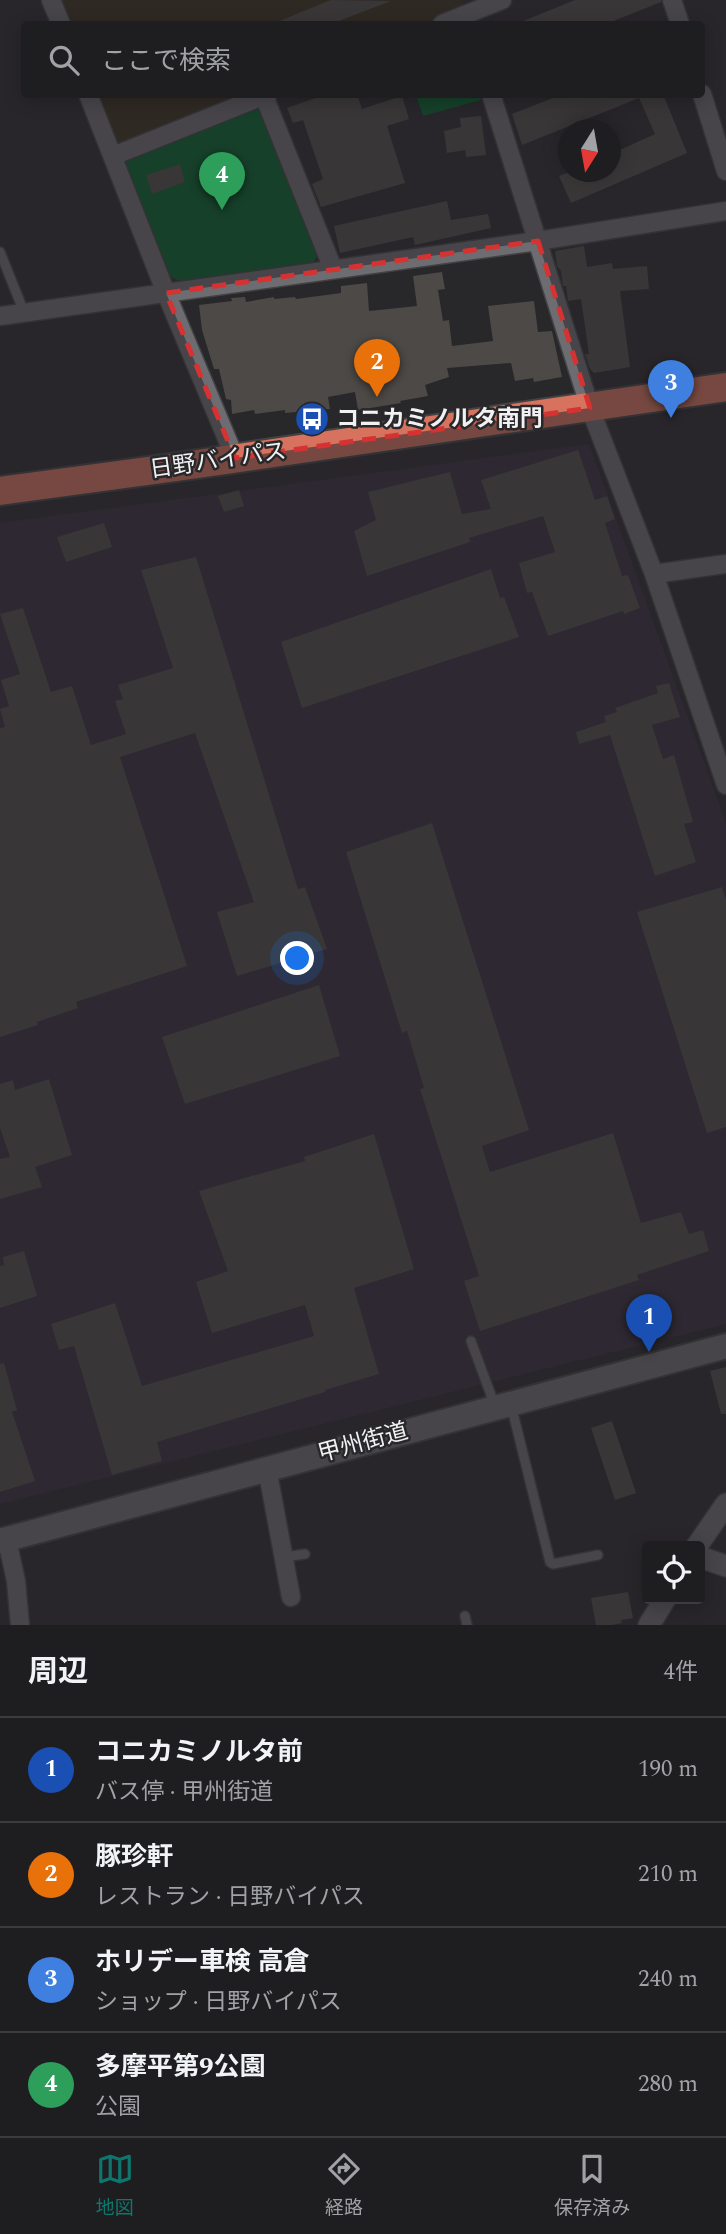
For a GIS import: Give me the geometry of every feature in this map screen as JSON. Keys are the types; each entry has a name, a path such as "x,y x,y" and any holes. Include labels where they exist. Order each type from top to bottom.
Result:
{"highway":[{"name":"日野バイパス","path":"0,491 726,387"}],"main road":[{"name":"甲州街道","path":"4,1541 726,1346"}],"street":[{"path":"51,0 60,21"},
{"path":"448,21 502,0"},
{"path":"672,0 679,21"},
{"path":"90,98 166,293 235,458"},
{"path":"113,156 258,98"},
{"path":"267,98 333,269"},
{"path":"492,98 590,408 719,738 726,785"},
{"path":"704,98 726,171"},
{"path":"0,316 726,211"},
{"path":"654,574 726,564"},
{"path":"267,1468 291,1597"},
{"path":"700,1541 726,1504"},
{"path":"4,1541 16,1581 20,1625"},
{"path":"705,1559 726,1566"},
{"path":"649,1625 661,1604"}],"lane":[{"path":"0,252 24,312"},
{"path":"471,1341 503,1405 550,1562 553,1564 598,1555"},
{"path":"284,1557 304,1553"}],"highlighted area":[{"path":"538,241 590,408 235,458 166,293"}],"shaded area":[{"path":"51,0 461,0 465,15 450,21 60,21"},
{"path":"89,98 260,98 113,156"},
{"path":"589,444 726,823 726,1324 0,1504 0,523"}],"green space":[{"path":"417,98 481,100 423,116"},
{"path":"251,108 265,112 317,256 314,263 179,281 169,276 125,163 131,156"}],"building":[{"path":"331,0 391,1 339,21 279,21"},
{"path":"575,0 661,0 614,21 523,21"},
{"path":"316,98 358,98 362,109 403,98 409,119 387,126 405,183 321,207 312,184 323,179 303,120 293,123 287,108"},
{"path":"553,98 639,98 587,119 558,119 558,131 522,145 512,114"},
{"path":"639,98 665,98 687,153 621,181 621,149 655,134"},
{"path":"481,116 486,155 466,157 465,150 447,153 444,131 461,127 460,118"},
{"path":"180,164 185,182 152,194 146,175"},
{"path":"562,182 620,182 571,203"},
{"path":"447,201 451,220 488,214 491,228 415,245 413,237 340,253 334,226"},
{"path":"584,246 587,267 612,263 613,269 647,266 649,289 620,291 630,367 594,373 590,369 585,354 589,354 581,299 568,301 555,251"},
{"path":"442,272 445,289 438,290 443,321 449,320 452,346 493,341 488,306 534,301 538,332 552,331 562,377 534,382 533,378 515,381 511,363 447,368 449,377 425,385 428,396 400,401 401,403 358,410 355,392 328,397 330,409 255,414 254,410 232,414 231,400 226,399 219,369 214,369 202,330 199,305 245,297 246,302 274,297 296,299 341,293 341,286 367,283 369,311 417,306 413,276"},
{"path":"578,450 595,500 607,496 615,519 605,523 622,576 628,575 640,608 548,636 532,592 527,593 519,563 555,552 543,516 469,538 470,542 367,576 354,531 376,520 368,492 450,472 462,514 491,509 481,480"},
{"path":"239,490 244,506 224,512 218,496"},
{"path":"104,523 112,547 66,562 57,537"},
{"path":"196,557 298,889 305,887 327,949 237,976 217,912 254,902 195,733 120,757 187,966 76,1002 78,1008 0,1037 0,728 5,727 0,709 9,706 1,680 20,674 0,614 23,608 51,692 72,686 91,745 126,734 115,701 123,699 118,685 173,668 141,570"},
{"path":"491,569 500,598 504,597 519,637 302,708 281,642"},
{"path":"669,683 680,717 652,725 663,759 674,755 693,822 684,824 696,862 655,876 610,735 579,744 576,732 606,722 604,716 617,712 615,708 658,693 656,686"},
{"path":"432,823 529,1130 482,1146 490,1172 613,1133 641,1223 681,1212 689,1234 703,1230 709,1251 637,1275 639,1280 480,1331 464,1281 479,1276 420,1089 424,1088 407,1031 402,1033 346,852"},
{"path":"722,887 726,900 726,1127 707,1133 637,912"},
{"path":"319,985 340,1056 185,1104 162,1037"},
{"path":"49,1079 72,1155 35,1167 42,1187 0,1199 0,1159 10,1157 0,1128 0,1084 13,1080 15,1090"},
{"path":"374,1134 414,1269 354,1288 379,1374 157,1442 162,1461 112,1475 74,1346 59,1350 51,1324 115,1303 142,1386 314,1336 305,1305 212,1333 196,1282 228,1271 199,1191 305,1161 304,1157"},
{"path":"24,1251 37,1296 0,1308 0,1266 4,1265 3,1257"},
{"path":"4,1363 17,1410 12,1412 35,1481 0,1492 0,1364"},
{"path":"726,1367 726,1414 721,1414 710,1371"},
{"path":"612,1421 636,1493 615,1500 591,1428"},
{"path":"628,1592 633,1618 612,1625 596,1625 591,1598"}],"place":[{"name":"多摩平第9公園","path":"222,210"},
{"name":"豚珍軒","path":"377,397"},
{"name":"ホリデー車検 高倉","path":"671,418"},
{"name":"コニカミノルタ南門","path":"312,419"},
{"name":"コニカミノルタ前","path":"649,1352"}]}
